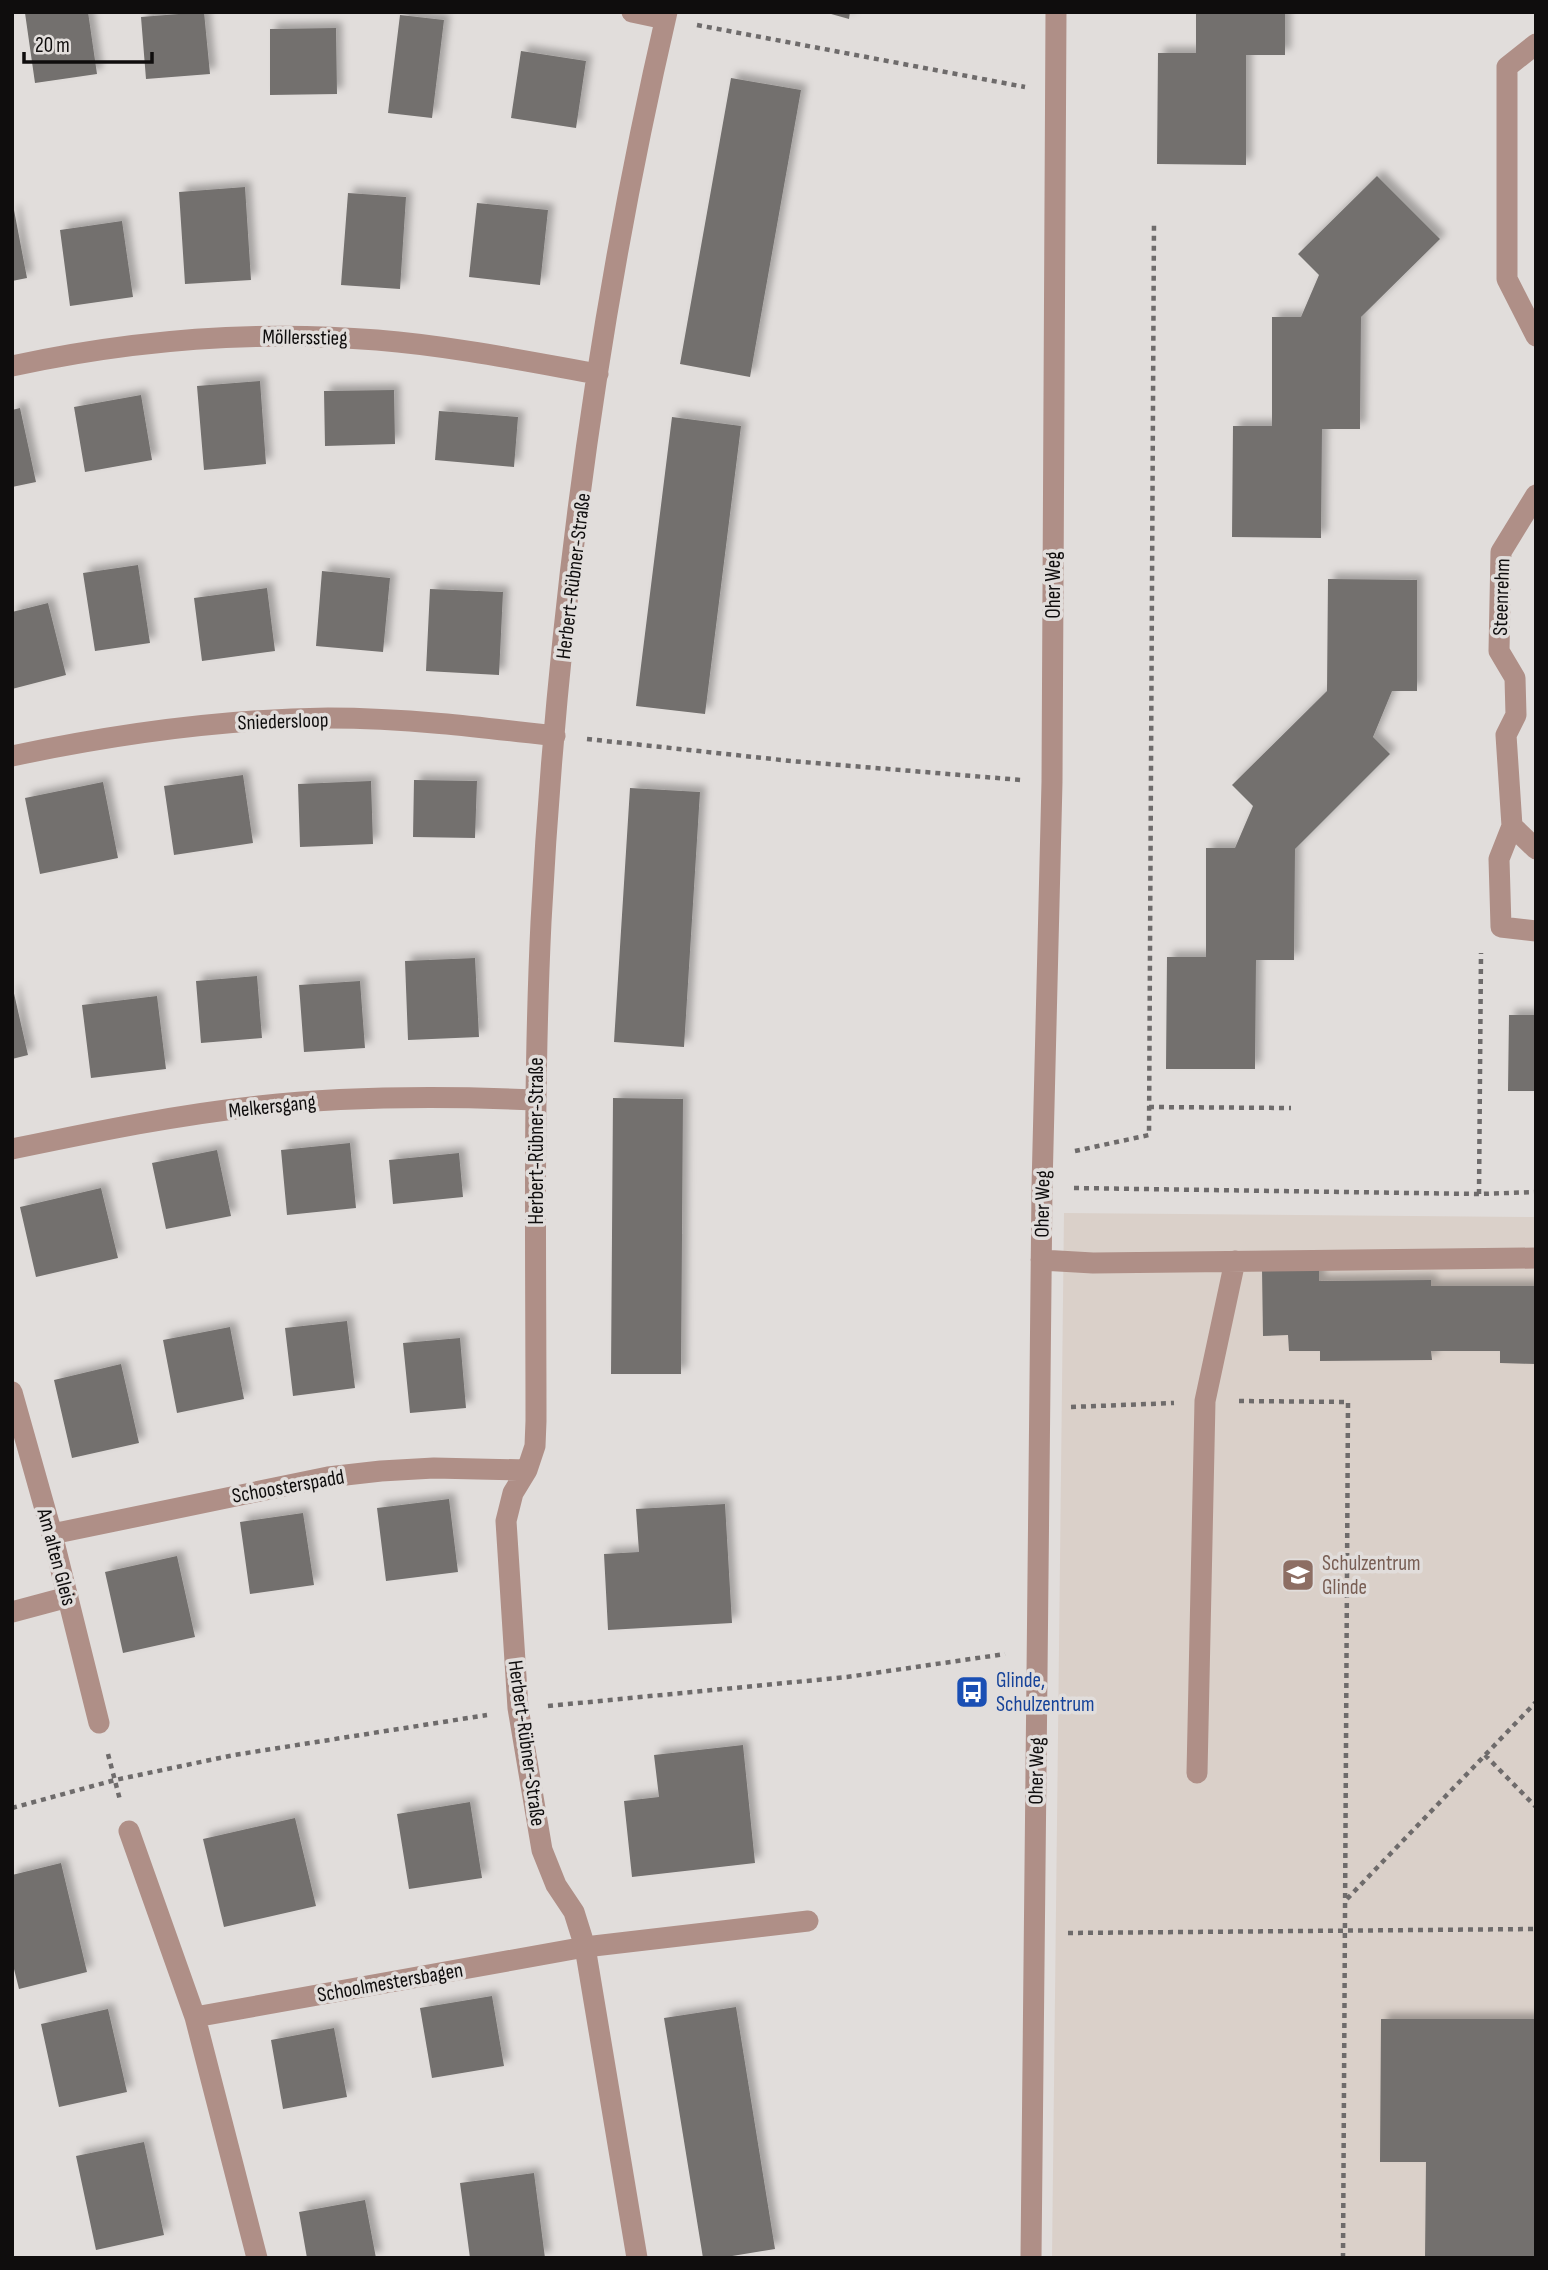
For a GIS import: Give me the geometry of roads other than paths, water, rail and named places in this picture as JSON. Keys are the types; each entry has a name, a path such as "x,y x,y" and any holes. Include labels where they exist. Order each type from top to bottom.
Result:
{"street":[{"path":"632,12 666,16"},
{"name":"Oher Weg","path":"1031,2258 1042,1158 1052,782 1056,12"},
{"name":"Herbert-Rübner-Straße","path":"637,2258 585,1947 574,1912 556,1885 542,1850 518,1709 506,1521 513,1493 527,1469 535,1446 537,1421 535,1100 541,921 555,736 574,555 598,374 629,198 666,16"},
{"path":"1536,44 1507,67 1507,279 1536,336"},
{"name":"Möllersstieg","path":"12,366 146,343 228,337 321,336 436,346 598,374"},
{"name":"Steenrehm","path":"1536,495 1501,552 1499,651 1515,678 1516,715 1506,734 1512,826 1500,859 1501,927 1536,931"},
{"name":"Sniedersloop","path":"12,756 162,729 272,720 439,723 555,736"},
{"path":"1512,826 1536,849"},
{"name":"Melkersgang","path":"12,1149 147,1122 261,1106 398,1098 535,1100"},
{"path":"1041,1260 1093,1263 1536,1258"},
{"path":"1198,1773 1205,1401 1235,1261"},
{"name":"Am alten Gleis","path":"12,1392 52,1534 99,1723"},
{"name":"Schoosterspadd","path":"52,1534 328,1477 434,1468 527,1469"},
{"path":"12,1612 68,1597"},
{"path":"129,1831 195,2017 257,2258"},
{"name":"Schoolmestersbagen","path":"195,2017 585,1947 808,1922"}],"place":[{"name":"Schulzentrum Glinde","path":"1298,1575"},
{"name":"Glinde, Schulzentrum","path":"972,1692"}]}
